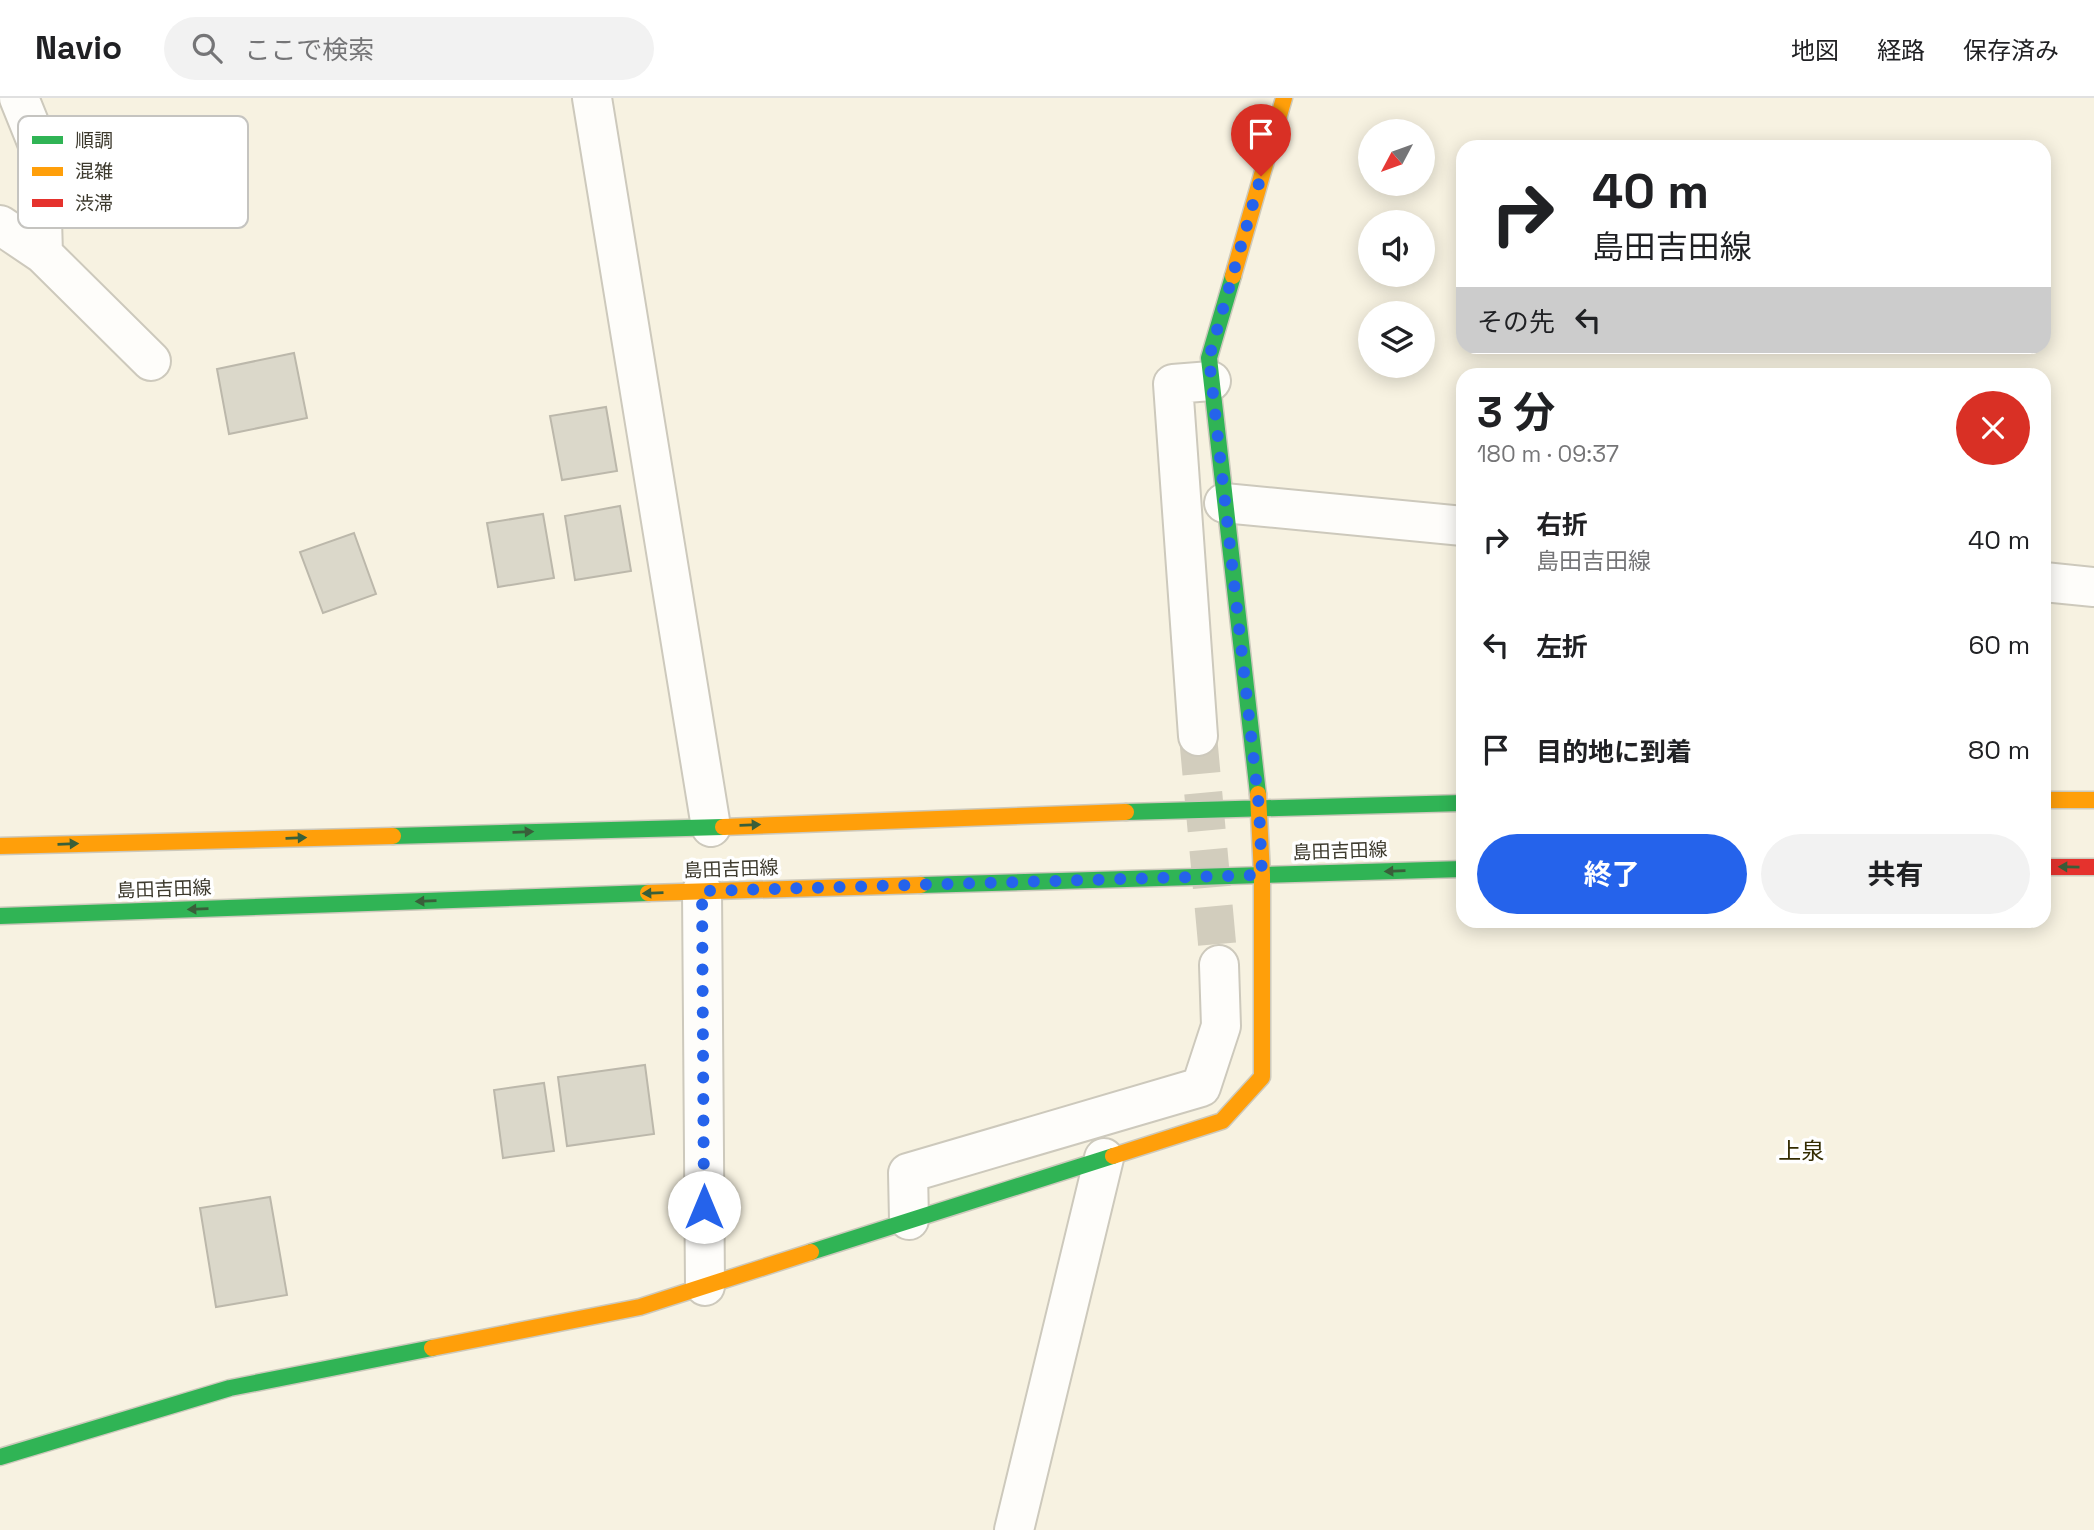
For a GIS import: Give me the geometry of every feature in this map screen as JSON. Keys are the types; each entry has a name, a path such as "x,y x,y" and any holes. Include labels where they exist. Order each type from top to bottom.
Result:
{"main road":[{"path":"0,1457 230,1388 640,1307 1222,1121 1262,1077 1262,875 1259,807 1209,358 1284,98"},
{"path":"2051,800 2094,800"},
{"path":"0,846 1456,803"},
{"path":"2051,867 2094,867"},
{"name":"島田吉田線","path":"0,916 702,891 1456,869"}],"street":[{"path":"19,98 26,116"},
{"path":"592,98 711,827"},
{"path":"0,225 43,254 151,361"},
{"path":"42,228 43,254"},
{"path":"1198,736 1173,384 1211,381"},
{"path":"1224,503 1456,525"},
{"path":"2051,583 2094,587"},
{"path":"702,891 705,1286"},
{"path":"909,1220 908,1173 1201,1087 1222,1026 1219,965"},
{"path":"1014,1530 1104,1158"}],"building":[{"path":"294,353 307,418 229,434 217,369"},
{"path":"606,407 617,471 562,480 550,416"},
{"path":"620,506 631,571 575,580 565,516"},
{"path":"543,514 554,578 498,587 487,523"},
{"path":"354,533 376,594 323,613 300,552"},
{"path":"645,1065 654,1134 567,1146 558,1077"},
{"path":"544,1083 554,1151 503,1158 494,1090"},
{"path":"270,1197 287,1295 216,1307 200,1208"}],"tunnel":[{"path":"1198,736 1219,965"}],"traffic: fast":[{"path":"1233,276 1209,358 1258,794"},
{"path":"1126,812 1456,803"},
{"path":"393,836 723,827"},
{"path":"921,885 1456,869"},
{"path":"0,916 648,893"},
{"path":"811,1252 1113,1156"},
{"path":"0,1457 230,1388 432,1348"}],"traffic: slow":[{"path":"1233,276 1284,98"},
{"path":"1113,1156 1222,1121 1262,1077 1262,875 1258,794"},
{"path":"2051,800 2094,800"},
{"path":"723,827 1126,812"},
{"path":"0,846 393,836"},
{"path":"648,893 921,885"},
{"path":"432,1348 640,1307 811,1252"}],"traffic: jam":[{"path":"2051,867 2094,867"}],"district":[{"name":"上泉","path":"1801,1151"}],"route":[{"path":"704,1207 702,891 1262,875 1259,807 1209,358 1261,176"}]}
